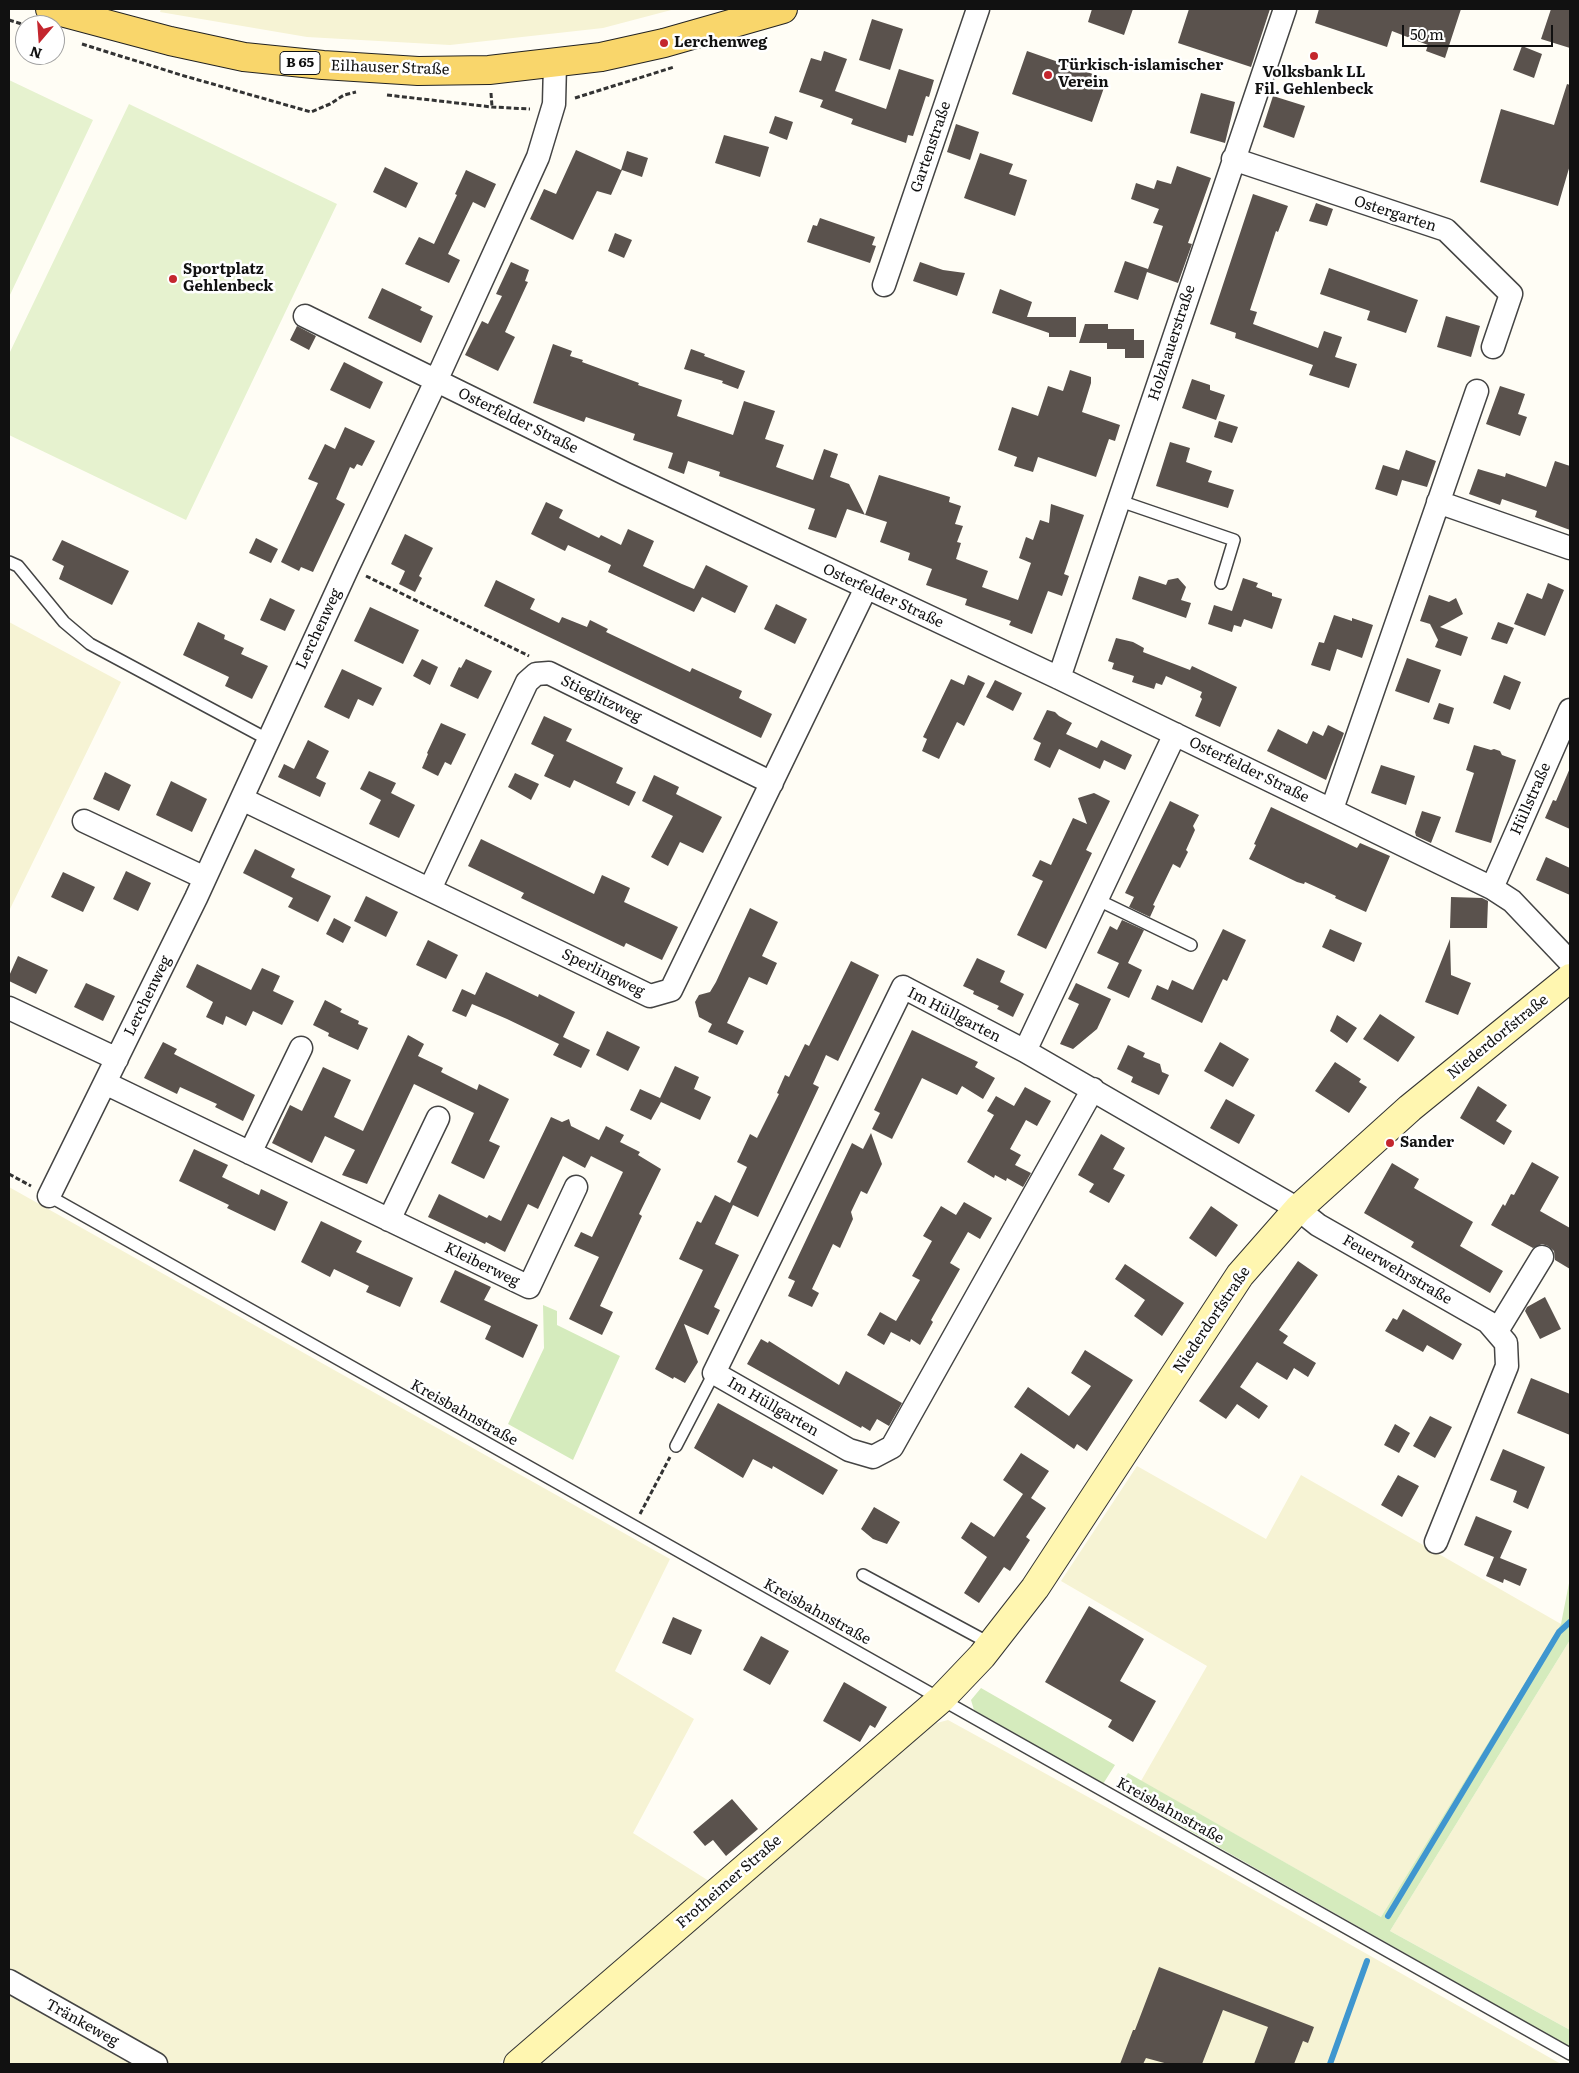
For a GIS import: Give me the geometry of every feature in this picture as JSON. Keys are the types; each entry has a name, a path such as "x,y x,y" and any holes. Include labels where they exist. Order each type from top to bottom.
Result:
{"main road":[{"name":"Eilhauser Straße","path":"50,9 170,41 244,57 323,65 418,71 489,70 555,64"},
{"name":"B 65","path":"555,64 601,57 664,43 783,9"},
{"name":"Niederdorfstraße","path":"940,1699 991,1644 1035,1588 1240,1276 1298,1209 1410,1108 1570,978"},
{"name":"Frotheimer Straße","path":"518,2064 940,1699"}],"street":[{"name":"Gartenstraße","path":"884,285 978,9"},
{"name":"Holzhauerstraße","path":"1059,678 1285,9"},
{"name":"Lerchenweg","path":"49,1196 205,878 538,157 554,104 555,64"},
{"name":"Ostergarten","path":"1233,159 1446,230 1511,294 1493,347"},
{"path":"305,316 436,381"},
{"name":"Osterfelder Straße","path":"436,381 1332,809 1492,888 1512,901 1570,962"},
{"path":"1332,809 1477,391"},
{"path":"1438,502 1570,548"},
{"name":"Sperlingweg","path":"242,799 650,996 671,990 866,588"},
{"name":"Stieglitzweg","path":"536,674 549,673 772,783"},
{"path":"430,889 527,682 536,674"},
{"name":"Hüllstraße","path":"1492,888 1567,724"},
{"path":"1025,1051 1175,734"},
{"path":"84,821 205,878"},
{"name":"Im Hüllgarten","path":"1094,1089 892,1447 874,1457 849,1450 714,1374 903,987 1094,1089 1298,1209"},
{"path":"9,1008 117,1059"},
{"path":"250,1152 301,1048"},
{"name":"Kleiberweg","path":"105,1082 528,1287 576,1186"},
{"path":"389,1220 438,1118"},
{"name":"Feuerwehrstraße","path":"1298,1209 1318,1225 1488,1322 1506,1343 1507,1366 1436,1542"},
{"path":"1496,1331 1542,1257"},
{"name":"Tränkeweg","path":"9,1981 156,2064"}],"lane":[{"path":"1120,501 1234,540 1221,583"},
{"path":"9,562 18,566 64,622 90,644 269,740"},
{"path":"1096,899 1191,945"},
{"name":"Kreisbahnstraße","path":"49,1196 1570,2054"},
{"path":"676,1446 714,1374"},
{"path":"863,1575 991,1644"}],"path":[{"path":"348,567 529,656 536,674"},
{"path":"633,1526 676,1446"}],"shaded area":[{"path":"161,9 675,9 603,28 450,45 307,37 160,12"},
{"path":"9,622 121,682 9,911"},
{"path":"9,1187 670,1559 615,1671 694,1719 633,1833 709,1881 498,2064 171,2064 9,1973"},
{"path":"1137,1466 1266,1539 1301,1475 1561,1624 1381,1917 1141,1781 1207,1666 1061,1581"},
{"path":"1570,1640 1570,2030 1390,1931"},
{"path":"948,1720 1150,1831 1561,2064 540,2064 933,1724"},
{"path":"9,1991 139,2064 9,2064"}],"green space":[{"path":"9,80 93,120 9,297"},
{"name":"Sportplatz Gehlenbeck","path":"129,104 337,204 186,520 9,435 9,354"},
{"path":"543,1305 557,1311 557,1325 620,1356 573,1460 508,1424 544,1348"},
{"path":"1570,1578 1570,1640 1390,1931 1570,2030 1570,2047 1118,1790 1128,1773 1381,1917 1561,1624"},
{"path":"981,1688 1115,1765 1103,1784 974,1710 971,1700"}],"building":[{"path":"1092,9 1133,9 1124,35 1088,22"},
{"path":"1189,9 1270,9 1251,67 1178,43"},
{"path":"1319,9 1461,9 1445,58 1426,51 1428,45 1392,31 1387,47 1315,23"},
{"path":"1551,9 1570,9 1570,48 1541,39"},
{"path":"872,19 903,29 890,70 859,60"},
{"path":"1522,46 1542,54 1534,78 1513,70"},
{"path":"824,51 847,59 835,91 886,109 899,69 934,80 929,97 926,96 913,136 908,135 906,143 851,124 853,119 820,107 823,100 799,92 811,58 821,61"},
{"path":"1027,51 1107,79 1092,122 1012,94"},
{"path":"1567,84 1570,85 1570,165 1558,206 1480,182 1501,109 1554,125"},
{"path":"1201,93 1235,102 1225,143 1190,133"},
{"path":"1273,96 1305,106 1294,138 1263,127"},
{"path":"775,116 793,122 787,140 769,133"},
{"path":"956,124 979,132 970,160 947,152"},
{"path":"724,135 769,147 760,177 715,163"},
{"path":"576,150 621,170 627,151 648,158 642,177 622,170 611,195 597,191 573,240 530,219 544,189 556,194"},
{"path":"980,153 1013,164 1009,174 1027,180 1015,216 964,198"},
{"path":"1177,166 1211,178 1188,243 1192,244 1178,283 1147,272 1138,300 1114,292 1125,261 1148,269 1163,226 1153,223 1159,209 1131,199 1136,183 1154,189 1157,180 1171,184"},
{"path":"385,167 418,183 406,208 373,192"},
{"path":"466,170 496,184 485,208 473,202 448,254 460,260 449,283 405,264 419,237 434,244 457,195 455,194"},
{"path":"1253,194 1288,206 1278,232 1276,231 1250,310 1257,312 1253,324 1318,348 1324,331 1342,337 1335,357 1357,364 1349,388 1309,375 1313,365 1235,338 1236,333 1210,324"},
{"path":"1316,203 1333,209 1327,226 1309,221"},
{"path":"820,218 875,237 872,245 876,246 870,263 807,242 813,225 817,226"},
{"path":"615,233 632,240 624,258 608,251"},
{"path":"511,262 529,270 525,281 528,282 505,332 515,337 498,371 465,355 482,321 488,324 502,296 496,294"},
{"path":"920,262 943,270 965,273 957,296 913,281"},
{"path":"1329,268 1418,300 1406,333 1367,320 1370,311 1320,294"},
{"path":"382,288 422,307 420,310 433,316 421,343 368,318"},
{"path":"1000,289 1032,302 1027,317 1076,317 1076,337 1049,337 1049,333 992,313"},
{"path":"1446,316 1480,326 1471,357 1437,347"},
{"path":"1085,324 1108,324 1108,329 1134,329 1134,340 1144,340 1144,358 1125,358 1125,349 1107,349 1107,343 1079,343"},
{"path":"297,326 316,336 309,350 290,340"},
{"path":"553,344 572,351 570,356 583,360 582,362 639,383 638,385 682,400 677,416 733,435 744,401 775,411 765,439 784,445 776,467 813,480 824,449 838,454 830,477 849,484 865,515 847,509 836,538 808,529 815,509 719,476 720,472 688,461 684,474 668,468 673,453 633,440 635,434 586,417 584,422 533,403"},
{"path":"691,349 705,354 704,356 745,371 738,389 722,383 723,381 684,369"},
{"path":"344,362 383,382 370,409 330,390"},
{"path":"1070,370 1091,377 1082,412 1120,425 1115,441 1109,439 1096,477 1038,457 1033,472 1014,466 1017,457 998,450 1012,407 1038,416 1048,386 1063,391"},
{"path":"1192,379 1210,385 1210,390 1225,395 1216,420 1182,408"},
{"path":"1500,386 1525,394 1518,414 1527,417 1520,436 1486,424"},
{"path":"1219,421 1238,427 1232,443 1214,437"},
{"path":"345,427 375,441 362,466 357,464 354,469 350,467 336,499 345,504 313,572 301,567 299,571 281,562 318,483 308,479 325,444 335,449"},
{"path":"1170,442 1190,448 1186,462 1212,471 1208,482 1234,490 1228,508 1156,486"},
{"path":"1406,450 1436,461 1427,487 1402,480 1397,496 1375,489 1383,465 1399,470"},
{"path":"1555,461 1570,466 1570,530 1535,517 1537,511 1502,499 1500,505 1469,494 1478,469 1505,477 1506,473 1546,487"},
{"path":"879,475 950,497 949,502 961,506 955,524 963,526 957,542 961,543 956,559 988,571 982,587 1018,600 1031,563 1019,558 1026,537 1033,540 1040,520 1049,523 1051,504 1084,515 1064,574 1069,576 1062,596 1048,591 1032,634 1009,625 1011,621 965,605 967,599 926,585 932,569 908,560 910,553 880,542 887,522 865,515"},
{"path":"546,502 563,510 559,518 599,538 601,535 621,545 628,529 654,541 643,566 694,589 706,565 748,586 735,613 702,597 694,612 608,572 611,565 568,545 565,551 531,534"},
{"path":"405,534 433,548 419,576 422,578 415,592 399,584 405,571 391,564"},
{"path":"256,538 278,549 271,563 249,553"},
{"path":"62,540 129,571 112,605 59,579 64,566 52,560"},
{"path":"1139,576 1166,585 1168,580 1178,578 1186,587 1181,600 1191,603 1186,618 1132,599"},
{"path":"1243,578 1258,583 1256,587 1282,599 1272,629 1244,619 1241,627 1234,625 1232,632 1208,624 1214,605 1232,611"},
{"path":"496,580 535,599 530,609 559,623 562,617 587,627 590,620 608,629 606,632 690,672 692,668 742,691 739,698 772,714 761,738 484,606"},
{"path":"1548,583 1564,590 1545,636 1514,624 1527,593 1542,599"},
{"path":"1429,595 1449,602 1456,598 1463,614 1440,627 1468,637 1461,656 1435,647 1438,640 1430,624 1420,621"},
{"path":"270,598 295,610 285,631 260,620"},
{"path":"776,604 807,619 795,644 764,629"},
{"path":"370,607 419,630 403,664 354,641"},
{"path":"1334,615 1352,621 1352,618 1373,625 1362,658 1337,649 1330,671 1311,665 1319,642 1324,643"},
{"path":"198,622 225,635 224,639 244,648 241,654 268,666 252,699 225,686 229,677 183,655"},
{"path":"1498,622 1514,628 1507,644 1491,639"},
{"path":"1116,638 1133,642 1144,648 1143,652 1190,670 1192,666 1237,687 1220,727 1195,716 1202,699 1200,697 1202,692 1166,676 1162,685 1156,683 1154,689 1132,682 1134,676 1112,669 1114,663 1108,661"},
{"path":"1407,658 1441,670 1429,703 1395,691"},
{"path":"422,659 438,667 430,685 413,676"},
{"path":"466,659 492,671 478,699 450,686 459,667 461,668"},
{"path":"342,669 382,688 373,706 358,699 349,719 324,707"},
{"path":"968,675 985,683 964,726 957,722 939,759 922,751 927,739 923,737 951,679 964,685"},
{"path":"1504,675 1521,682 1510,710 1493,703"},
{"path":"995,680 1022,693 1013,711 986,697"},
{"path":"1439,703 1454,708 1449,724 1433,719"},
{"path":"1047,710 1055,712 1072,723 1066,734 1097,748 1101,740 1132,755 1125,770 1104,760 1100,769 1059,749 1050,768 1034,760 1041,743 1033,739"},
{"path":"544,716 572,729 566,741 623,768 616,783 636,792 629,806 574,780 570,788 544,776 554,755 531,744"},
{"path":"441,723 466,734 451,765 445,762 438,776 422,768"},
{"path":"1328,725 1344,733 1326,780 1267,751 1278,729 1307,744 1313,731 1323,736"},
{"path":"308,740 329,751 316,778 326,783 320,797 278,777 284,764 294,769"},
{"path":"1474,745 1500,751 1502,755 1516,760 1491,843 1455,832 1474,773 1466,770"},
{"path":"1381,765 1415,776 1406,805 1371,793"},
{"path":"1570,768 1570,829 1545,818 1553,800 1556,801"},
{"path":"369,771 396,783 391,793 415,805 399,838 369,824 381,800 360,789"},
{"path":"105,772 131,785 119,811 93,799"},
{"path":"515,773 539,784 531,800 508,787"},
{"path":"654,775 679,787 676,794 722,817 703,853 680,842 668,866 651,857 673,816 642,801"},
{"path":"171,781 207,799 192,832 156,815"},
{"path":"1094,793 1110,801 1086,850 1092,853 1046,949 1017,935 1043,881 1032,876 1040,860 1051,865 1073,818 1087,824 1078,798"},
{"path":"1170,801 1199,815 1193,826 1195,830 1186,850 1188,852 1180,868 1173,864 1153,905 1155,906 1150,917 1129,907 1134,897 1125,893"},
{"path":"1271,807 1357,848 1360,843 1390,856 1366,912 1335,898 1336,896 1305,882 1304,884 1297,882 1249,859"},
{"path":"1422,811 1441,817 1431,843 1416,836 1415,832"},
{"path":"481,839 594,894 602,875 630,888 624,902 678,927 662,960 626,943 624,947 521,898 524,893 468,866"},
{"path":"255,849 295,869 291,877 331,896 318,922 288,907 293,898 243,873"},
{"path":"1546,857 1570,868 1570,895 1536,880"},
{"path":"126,871 151,883 138,911 113,899"},
{"path":"63,872 95,887 83,912 51,897"},
{"path":"366,896 398,912 386,937 354,921"},
{"path":"1451,897 1482,898 1488,901 1487,928 1450,928"},
{"path":"750,908 778,922 762,956 777,963 767,985 749,977 727,1023 744,1031 737,1045 708,1032 712,1024 699,1017 695,1002 699,995 710,992 716,982"},
{"path":"334,918 351,927 343,943 326,934"},
{"path":"1122,920 1144,930 1128,963 1142,970 1129,998 1107,988 1119,963 1097,953 1110,926 1117,930"},
{"path":"1223,929 1246,940 1227,981 1223,979 1202,1023 1151,999 1157,985 1168,990 1172,980 1193,990"},
{"path":"1330,929 1362,943 1354,962 1322,947"},
{"path":"1450,939 1451,975 1471,983 1458,1015 1425,1002"},
{"path":"428,940 458,955 446,979 416,965"},
{"path":"18,956 48,970 36,994 9,981 9,976"},
{"path":"977,958 1005,971 1000,982 1024,994 1013,1017 997,1009 999,1006 973,994 974,991 963,986"},
{"path":"851,961 879,975 838,1061 826,1055 813,1084 819,1087 758,1217 733,1205 715,1244 739,1255 714,1307 720,1310 708,1335 684,1324 698,1362 685,1383 674,1377 673,1379 655,1369 703,1270 679,1259 697,1221 701,1223 715,1195 730,1203 747,1167 737,1162 750,1134 757,1138 779,1094 777,1093 785,1075 789,1077 805,1044 809,1046"},
{"path":"197,964 251,990 262,968 280,976 273,991 294,1001 282,1025 253,1011 246,1026 226,1016 223,1025 206,1017 213,1002 186,987"},
{"path":"486,972 538,997 539,994 575,1012 563,1037 590,1050 581,1068 553,1055 559,1044 507,1019 472,1004 466,1017 452,1011 462,989 475,995"},
{"path":"86,983 115,996 103,1021 74,1007"},
{"path":"1076,983 1111,999 1097,1029 1073,1049 1060,1044 1079,1004 1068,999"},
{"path":"325,1000 342,1009 340,1012 359,1021 358,1024 368,1028 358,1050 328,1036 329,1033 313,1025"},
{"path":"1380,1014 1415,1037 1398,1062 1363,1039"},
{"path":"1337,1015 1357,1028 1347,1043 1330,1031"},
{"path":"912,1030 978,1062 975,1067 995,1078 983,1099 962,1086 957,1095 922,1078 892,1139 872,1129 880,1113 874,1110"},
{"path":"607,1031 640,1047 628,1071 596,1055"},
{"path":"408,1035 424,1044 418,1056 443,1068 441,1072 477,1090 479,1084 509,1099 489,1141 500,1146 484,1179 451,1163 474,1113 414,1084 367,1184 342,1175 355,1150 325,1136 312,1163 272,1143 290,1105 302,1111 323,1067 351,1080 334,1117 363,1131"},
{"path":"163,1042 177,1049 174,1054 255,1095 243,1121 215,1107 217,1104 180,1087 177,1094 144,1078"},
{"path":"1220,1042 1249,1059 1233,1087 1204,1071"},
{"path":"1128,1045 1145,1053 1143,1057 1160,1064 1162,1072 1169,1075 1159,1095 1131,1082 1133,1077 1117,1069"},
{"path":"1335,1062 1361,1079 1359,1082 1367,1087 1349,1113 1315,1091"},
{"path":"675,1066 699,1077 694,1089 711,1097 700,1120 661,1102 651,1120 630,1110 640,1089 660,1098"},
{"path":"1478,1086 1507,1105 1496,1121 1512,1131 1504,1145 1460,1118"},
{"path":"1025,1087 1051,1101 1037,1126 1026,1120 1010,1149 1021,1155 1015,1165 1031,1173 1023,1187 1007,1178 1006,1181 995,1175 994,1178 967,1162 994,1115 987,1111 996,1096 1014,1106"},
{"path":"1226,1099 1255,1115 1239,1144 1210,1128"},
{"path":"551,1117 562,1122 569,1119 571,1126 599,1140 606,1126 624,1135 620,1142 640,1152 638,1155 661,1169 639,1214 642,1216 600,1306 613,1312 602,1335 569,1319 599,1257 574,1246 581,1232 592,1237 623,1172 591,1156 585,1168 563,1156 538,1209 528,1204 505,1252 428,1217 439,1194 487,1218 489,1215 501,1221"},
{"path":"871,1133 882,1164 867,1194 861,1191 851,1212 853,1219 840,1248 833,1244 812,1289 819,1293 812,1307 788,1296 795,1281 788,1278 852,1143 863,1149"},
{"path":"1101,1134 1125,1148 1113,1169 1125,1175 1109,1203 1089,1192 1094,1184 1078,1175"},
{"path":"194,1149 228,1165 222,1177 259,1195 261,1189 288,1202 275,1231 227,1208 229,1205 179,1181"},
{"path":"1532,1162 1559,1177 1540,1211 1570,1228 1570,1269 1555,1260 1554,1251 1548,1246 1542,1244 1533,1248 1491,1225 1503,1204 1505,1206 1511,1194 1514,1195"},
{"path":"1392,1163 1419,1179 1414,1188 1473,1222 1460,1246 1503,1271 1490,1293 1411,1247 1414,1242 1364,1213"},
{"path":"964,1202 992,1218 980,1239 968,1232 950,1263 960,1269 931,1320 933,1322 920,1345 911,1339 910,1342 891,1332 884,1345 867,1335 880,1312 896,1321 920,1280 912,1276 932,1241 923,1236 941,1206 956,1215"},
{"path":"1211,1206 1238,1225 1216,1257 1189,1238"},
{"path":"321,1221 362,1241 356,1252 413,1278 400,1307 366,1292 369,1286 334,1269 330,1277 301,1262"},
{"path":"1298,1261 1318,1275 1279,1330 1288,1336 1283,1343 1316,1363 1308,1377 1294,1368 1287,1380 1257,1362 1240,1387 1268,1406 1259,1419 1237,1404 1226,1419 1199,1401"},
{"path":"1125,1264 1184,1303 1162,1336 1134,1316 1145,1300 1115,1279"},
{"path":"455,1270 491,1287 484,1300 538,1325 523,1358 485,1339 491,1326 440,1302"},
{"path":"1545,1297 1561,1329 1540,1339 1525,1311 1527,1307"},
{"path":"1403,1309 1462,1344 1453,1360 1427,1345 1423,1352 1385,1331 1393,1318 1397,1320"},
{"path":"761,1339 768,1343 769,1341 839,1385 846,1371 902,1403 889,1426 877,1419 870,1431 862,1426 861,1428 747,1364"},
{"path":"1085,1350 1133,1380 1087,1451 1077,1444 1074,1449 1014,1407 1028,1387 1069,1416 1091,1386 1071,1373"},
{"path":"1531,1378 1570,1394 1570,1435 1517,1413"},
{"path":"718,1403 838,1470 823,1495 773,1466 772,1469 753,1459 743,1478 694,1448"},
{"path":"1430,1416 1452,1427 1435,1458 1413,1446"},
{"path":"1395,1424 1410,1433 1399,1453 1384,1445"},
{"path":"1503,1449 1545,1467 1528,1509 1513,1502 1517,1491 1490,1480"},
{"path":"1021,1453 1049,1471 1031,1498 1046,1508 1026,1537 1030,1540 1010,1571 1004,1567 979,1603 964,1593 987,1557 961,1538 971,1522 994,1537 1023,1494 1003,1480"},
{"path":"1398,1475 1419,1486 1402,1517 1381,1505"},
{"path":"874,1507 900,1522 887,1544 873,1539 861,1529"},
{"path":"1476,1516 1512,1531 1500,1558 1527,1569 1520,1586 1504,1579 1503,1583 1486,1576 1494,1557 1464,1545"},
{"path":"1089,1606 1144,1639 1120,1681 1156,1701 1133,1742 1108,1727 1112,1720 1045,1682"},
{"path":"673,1617 702,1630 691,1655 662,1643"},
{"path":"761,1636 789,1651 770,1685 743,1670"},
{"path":"844,1682 887,1707 875,1728 870,1725 860,1742 823,1721"},
{"path":"732,1799 758,1829 726,1856 713,1840 705,1846 693,1832"},
{"path":"1159,1967 1314,2027 1308,2043 1303,2041 1294,2064 1254,2064 1268,2027 1223,2010 1202,2064 1168,2064 1146,2058 1143,2064 1120,2064"}],"waterway":[{"path":"1388,1916 1559,1632 1570,1622"},
{"path":"1330,2064 1367,1961"}],"place":[{"name":"Lerchenweg","path":"664,43"},
{"name":"Volksbank LL Fil. Gehlenbeck","path":"1314,56"},
{"name":"Türkisch-islamischer Verein","path":"1048,75"},
{"name":"Sportplatz Gehlenbeck","path":"173,279"},
{"name":"Sander","path":"1390,1143"}]}
